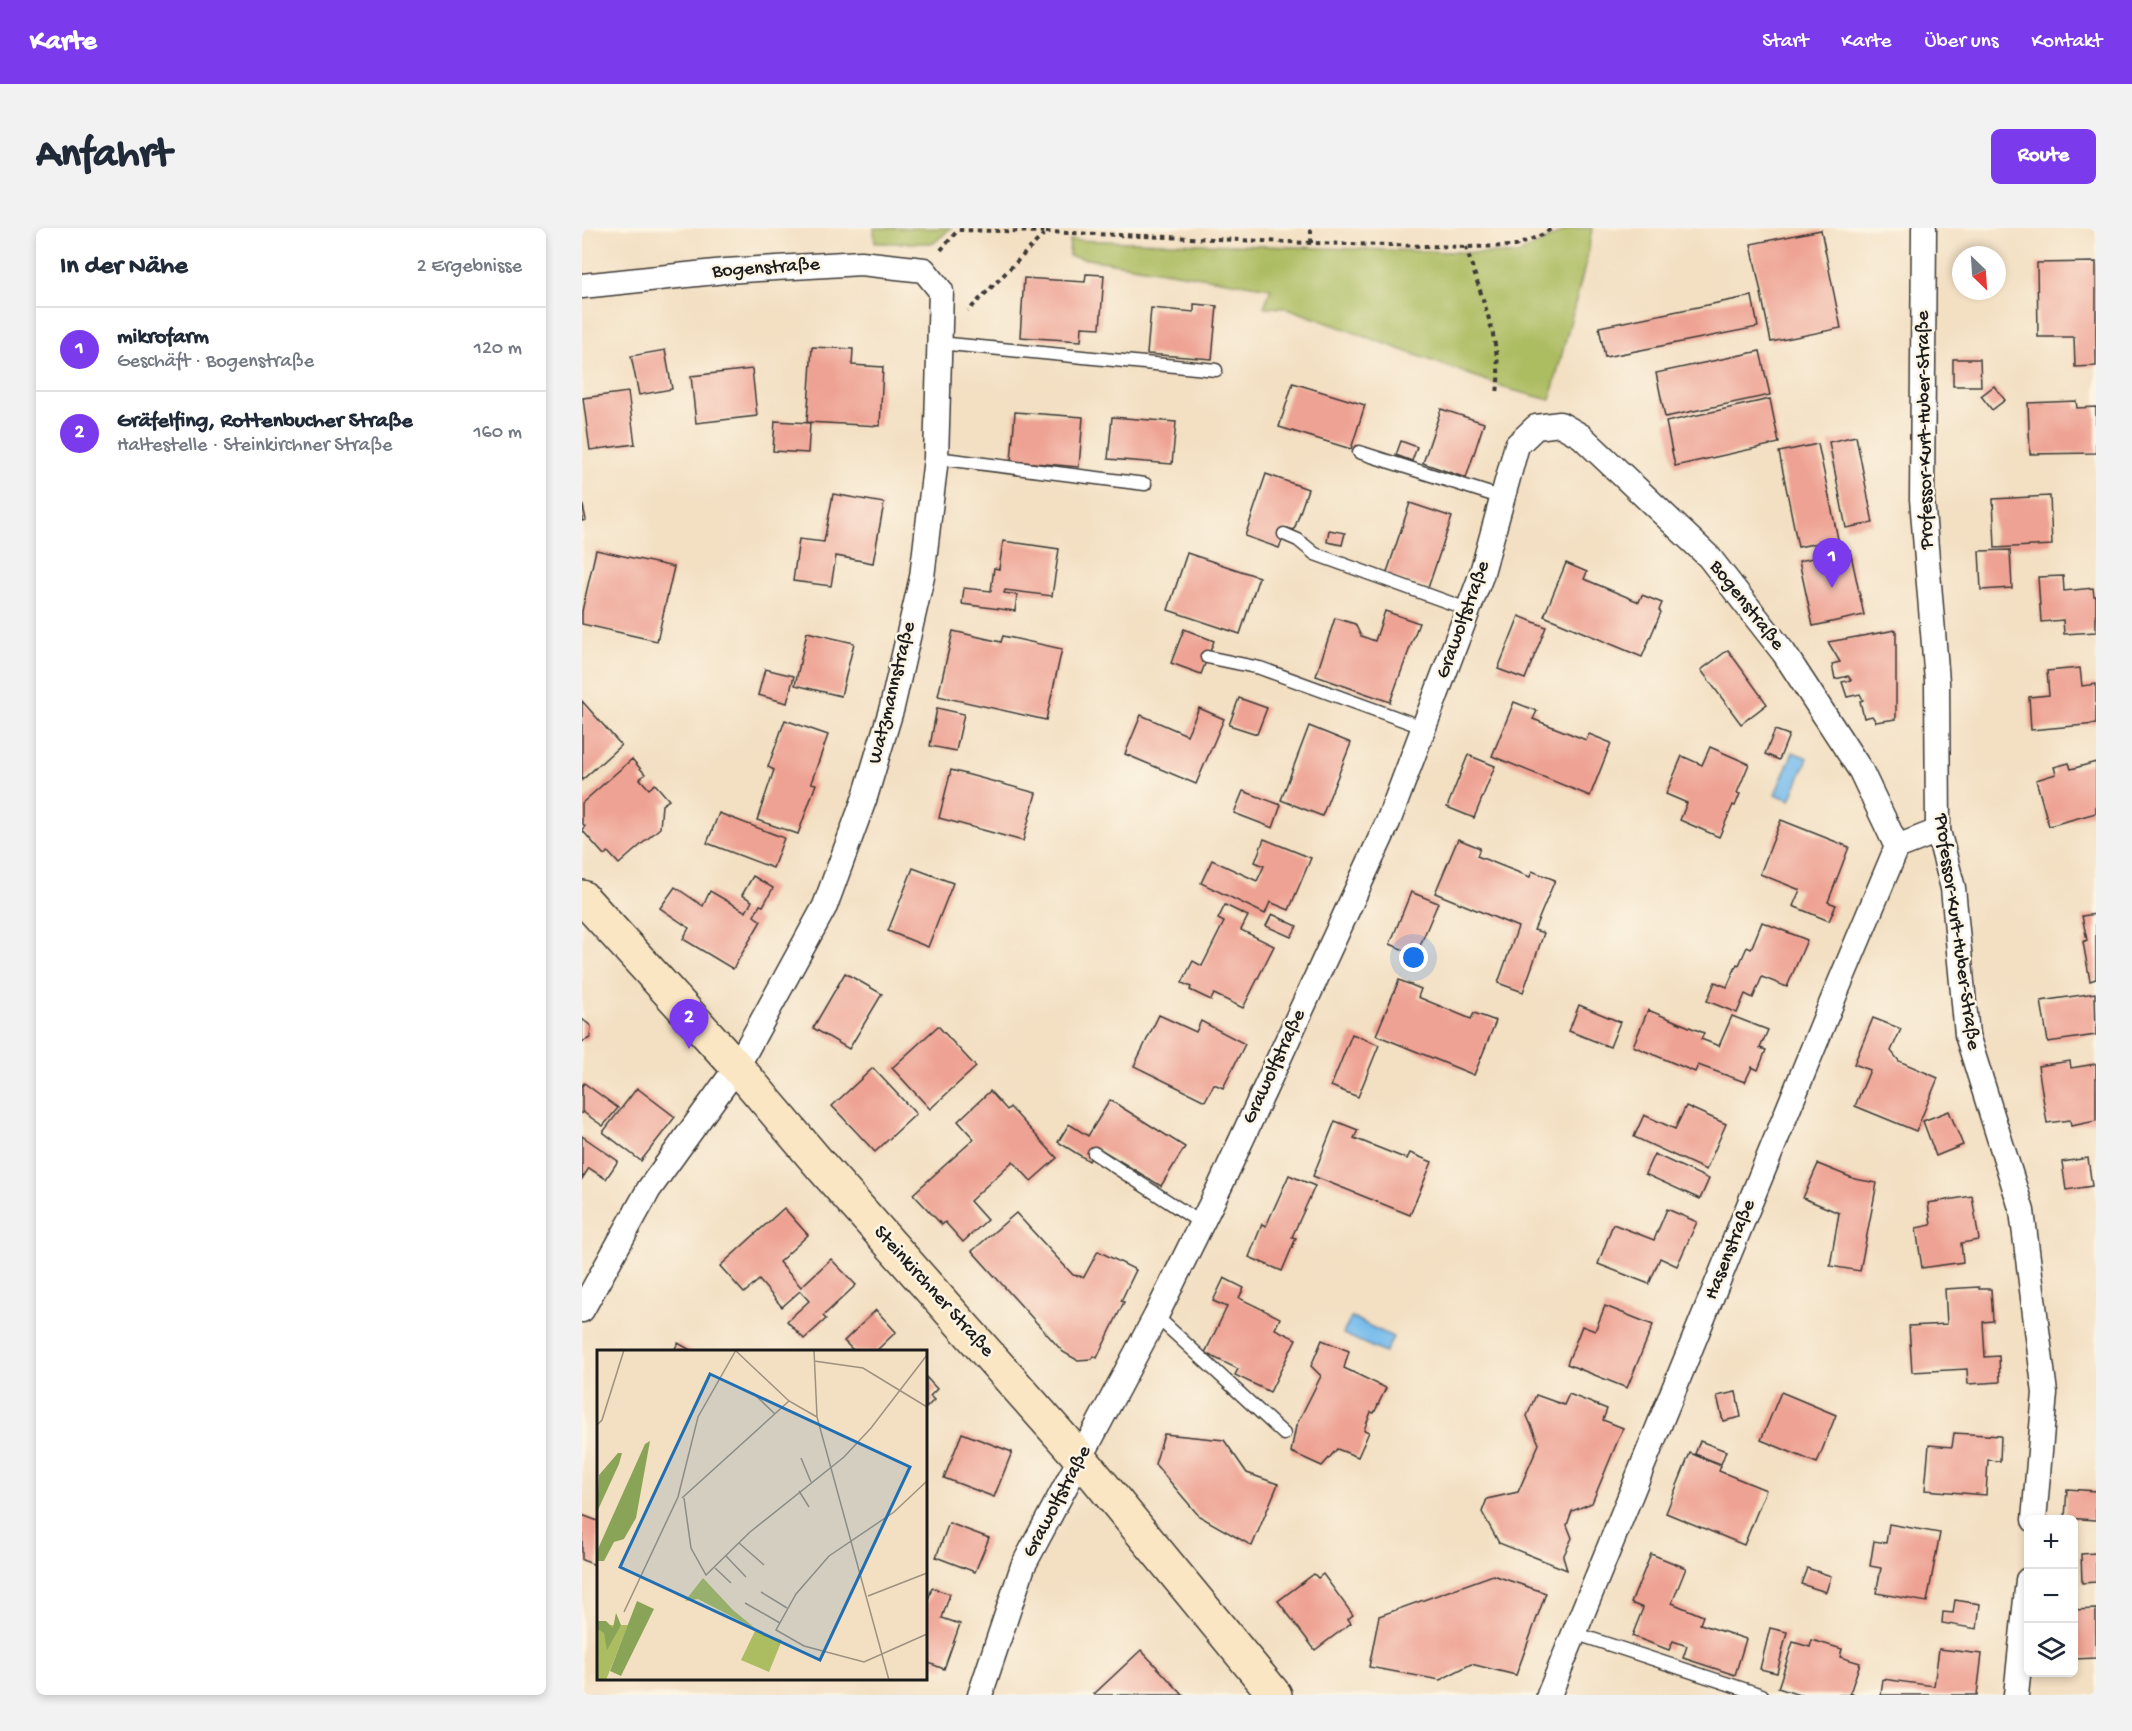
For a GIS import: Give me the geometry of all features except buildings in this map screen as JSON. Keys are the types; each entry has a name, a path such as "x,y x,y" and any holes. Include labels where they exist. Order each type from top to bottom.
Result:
{"street":[{"name":"Professor-Kurt-Huber-Straße","path":"1924,228 1922,499 1937,681 1938,831 1953,888 1967,1035 2022,1211 2044,1393 2034,1515"},
{"name":"Bogenstraße","path":"582,286 725,271 861,263 924,270"},
{"name":"Watzmannstraße","path":"582,1310 649,1189 737,1066 825,906 865,797 892,706 922,577 936,458 941,291 924,270"},
{"name":"Bogenstraße","path":"1536,427 1560,424 1581,436 1709,556 1784,653 1854,761 1898,847"},
{"name":"Grawolfstraße","path":"980,1695 1023,1566 1082,1459 1221,1184 1388,822 1481,576 1517,445 1536,427"},
{"path":"1898,847 1938,831"},
{"name":"Hasenstraße","path":"1549,1695 1836,992 1898,847"},
{"name":"Steinkirchner Straße","path":"582,897 737,1066 822,1167 1082,1459 1275,1695"},
{"path":"2016,1695 2024,1618"}],"lane":[{"path":"939,343 1216,370"},
{"path":"1359,452 1503,498"},
{"path":"936,458 1144,484"},
{"path":"1284,534 1298,540 1315,554 1467,609"},
{"path":"1207,657 1260,668 1425,728"},
{"path":"1094,1153 1200,1223"},
{"path":"1156,1316 1284,1434"},
{"path":"1574,1633 1762,1695"}],"path":[{"path":"1311,228 1311,243"},
{"path":"924,270 958,230 1048,230 1311,243 1466,247 1515,246 1544,234 1552,228"},
{"path":"969,311 1048,230"},
{"path":"1466,247 1496,346 1499,377 1497,393"}],"green space":[{"path":"874,228 951,228 934,243 875,243"},
{"path":"1570,228 1592,228 1587,258 1550,400 1512,390 1287,308 1264,307 1271,288 1069,256 1070,240 1518,254"}],"water":[{"path":"1793,752 1808,758 1790,800 1775,794"},
{"path":"1351,1317 1393,1337 1385,1353 1343,1334"}],"place":[{"name":"mikrofarm","path":"1832,588"},
{"name":"Gräfelfing, Rottenbucher Straße","path":"689,1049"}]}
